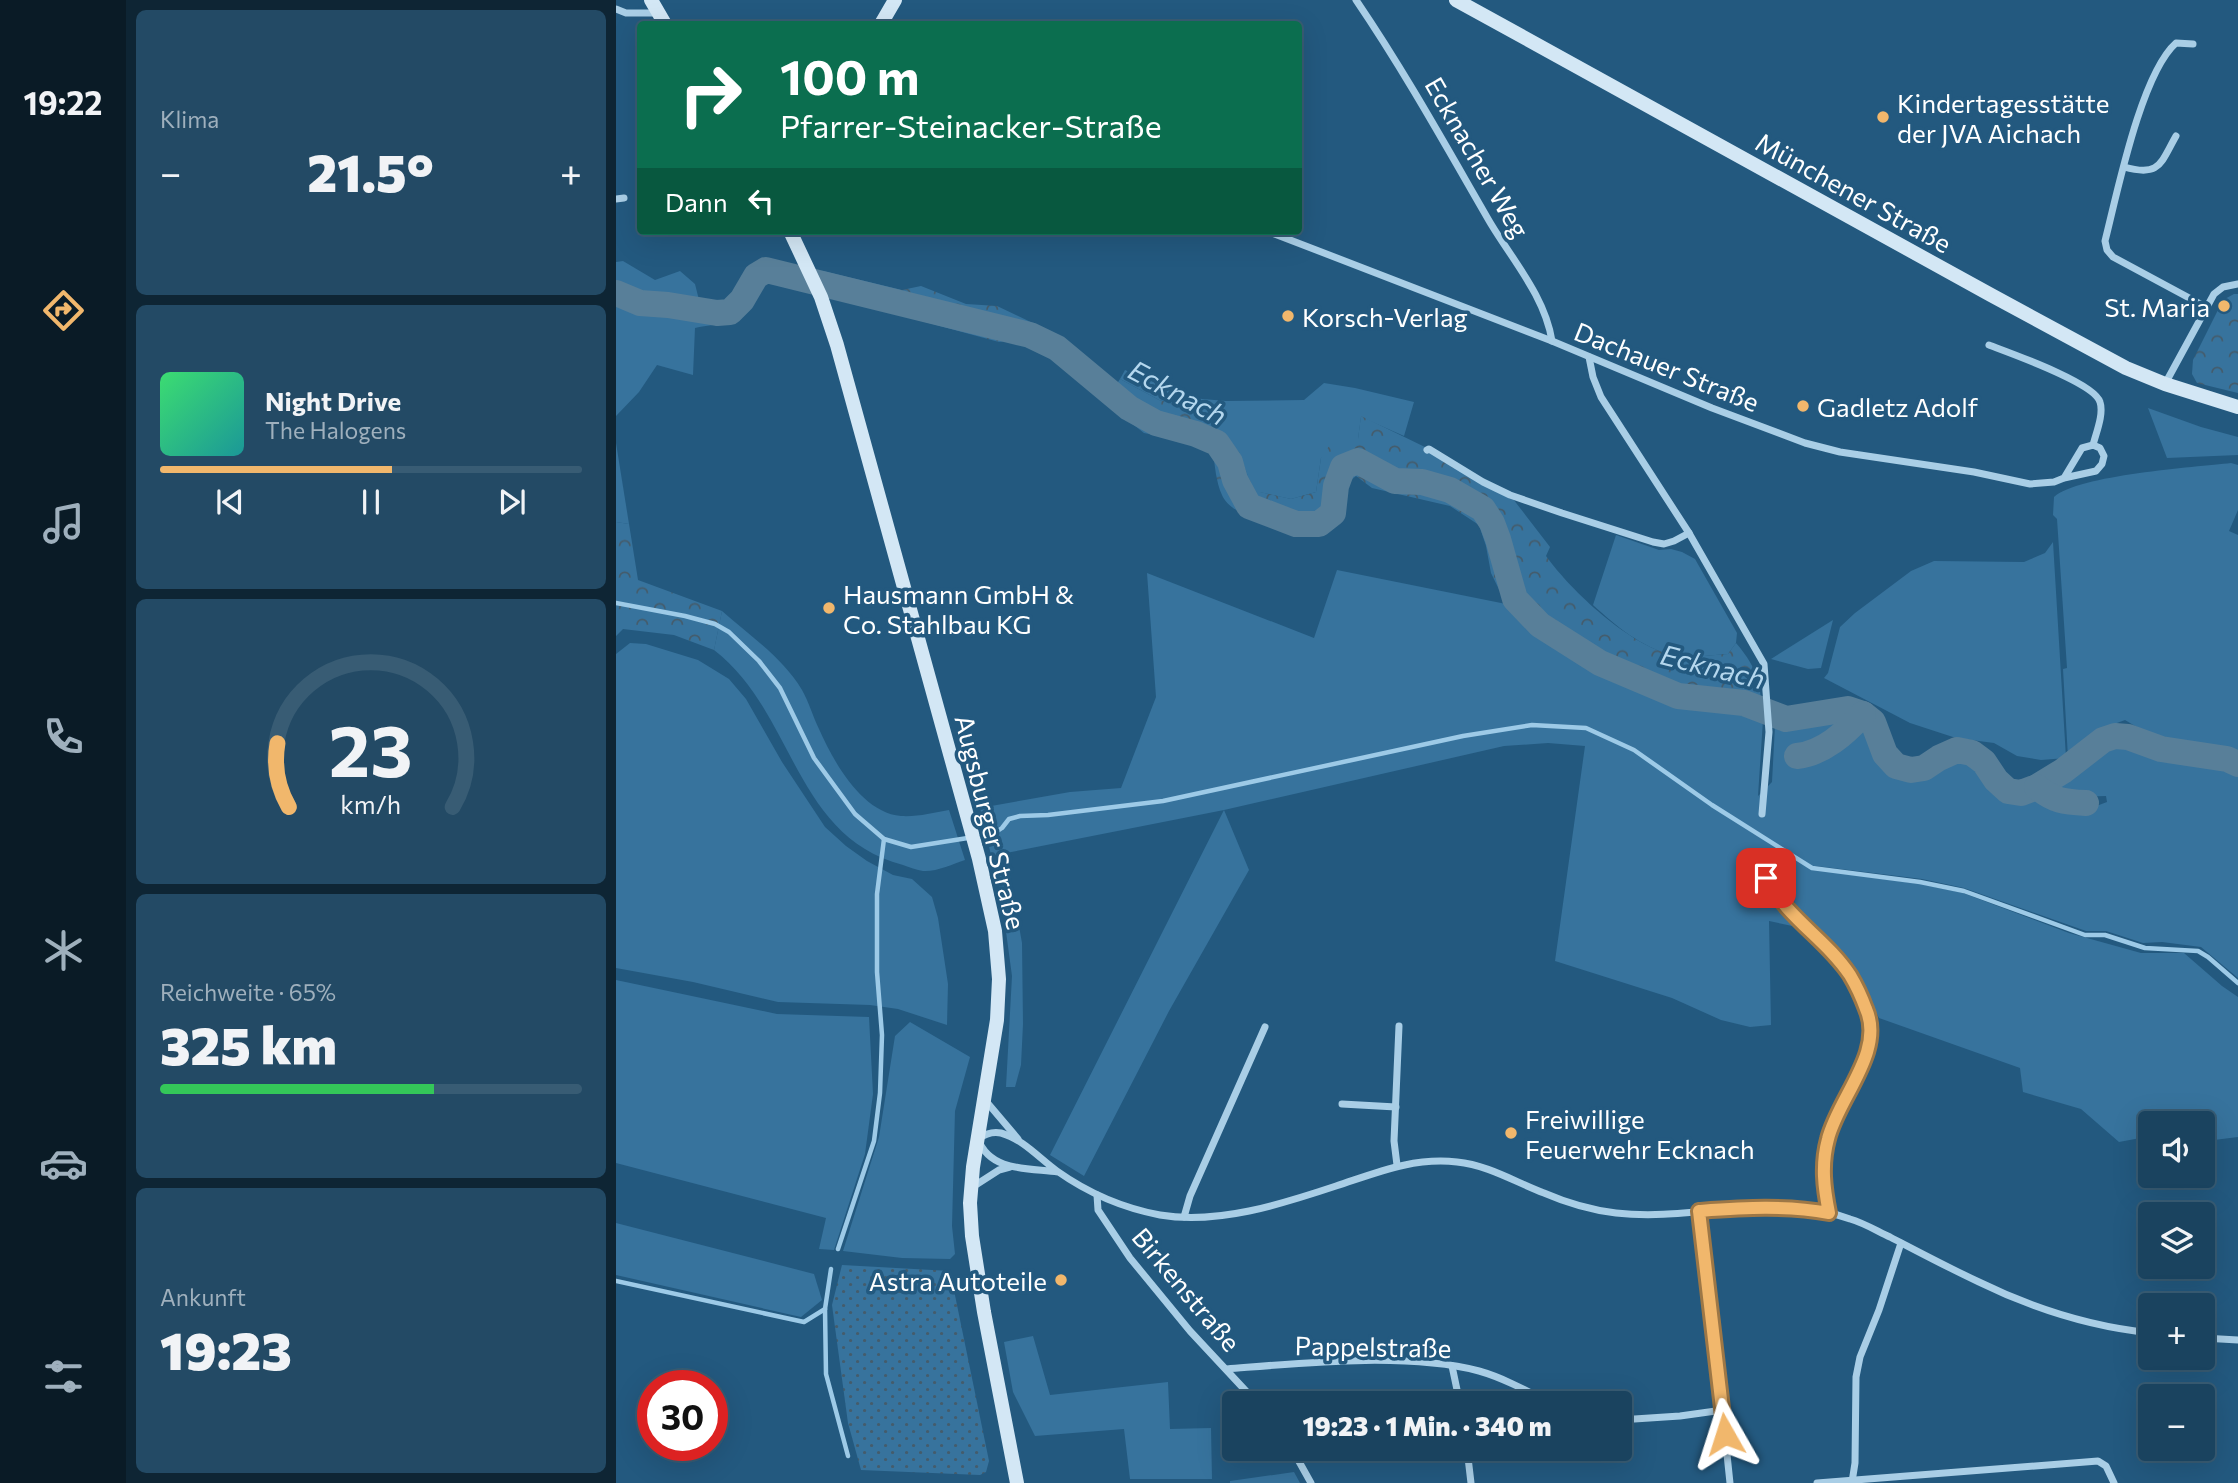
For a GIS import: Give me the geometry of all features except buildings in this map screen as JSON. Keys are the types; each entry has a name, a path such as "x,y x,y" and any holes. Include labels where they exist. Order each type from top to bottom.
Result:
{"main road":[{"path":"883,21 895,0"},
{"name":"Münchener Straße","path":"1456,0 2126,368 2165,384 2238,407"},
{"name":"Augsburger Straße","path":"792,235 821,297 837,345 966,810 995,931 999,979 997,1020 971,1188 972,1236 1017,1483"}],"street":[{"name":"Ecknacher Weg","path":"1356,0 1541,302 1552,341"},
{"path":"616,9 626,13 657,12"},
{"path":"2193,44 2176,43 2168,51 2145,97 2105,241 2107,250 2113,257 2206,307"},
{"path":"2124,167 2143,172 2154,169 2176,135"},
{"name":"Dachauer Straße","path":"1277,235 1552,341 1773,433 1805,443 1840,452 1974,472 2030,484 2054,482 2096,471 2104,456 2100,448 2093,445 2082,448 2064,478"},
{"path":"2165,384 2214,294 2238,284"},
{"name":"Dachauer Straße","path":"1989,345 2049,368 2100,398 2102,407 2093,445"},
{"path":"1589,357 1601,397 1689,533 1764,664 1769,732 1762,814"},
{"path":"1427,450 1510,495 1627,534 1664,544 1689,533"},
{"path":"1760,854 1761,866 1773,891 1798,921 1834,955 1850,976 1868,1012 1870,1043 1861,1069 1835,1119 1825,1151 1824,1185 1829,1213"},
{"path":"1397,1165 1394,1142 1399,1026"},
{"path":"1184,1217 1190,1196 1265,1027"},
{"path":"985,1099 1021,1143"},
{"path":"1342,1104 1396,1107"},
{"path":"1058,1172 1011,1167 988,1156 978,1139 994,1132 1004,1134 1021,1143 1058,1172 1097,1195 1140,1211 1163,1216 1229,1214 1336,1186 1397,1165 1430,1161 1475,1165 1564,1201 1613,1213 1652,1215 1802,1208 1850,1219 2011,1297 2061,1314 2138,1330"},
{"path":"971,1188 999,1170 1011,1167"},
{"name":"Birkenstraße","path":"1097,1195 1098,1210 1124,1250 1169,1306 1246,1391"},
{"path":"1699,1211 1730,1483"},
{"path":"1852,1482 1855,1463 1856,1377 1860,1357 1901,1243"},
{"path":"2215,1339 2238,1340"},
{"name":"Pappelstraße","path":"1227,1369 1342,1362 1419,1362 1480,1371 1524,1391"},
{"path":"1452,1366 1457,1391"},
{"path":"1632,1419 1723,1410"},
{"path":"1299,1461 1311,1483"},
{"path":"1468,1461 1471,1483"},
{"path":"1817,1483 2098,1461 2106,1466 2114,1483"}],"green space":[{"path":"623,261 655,280 680,271 695,284 700,304 716,307 727,306 735,301 749,276 761,266 794,271 797,283 765,275 760,278 733,319 695,328 693,375 657,365 639,392 616,416 616,262"},
{"path":"823,271 902,290 921,286 966,304 997,306 1039,326 1064,344 1113,390 1120,379 1159,400 1200,412 1239,452 1250,481 1260,492 1291,499 1316,492 1321,458 1335,437 1358,439 1361,416 1429,449 1510,495 1550,547 1546,556 1570,585 1603,615 1639,641 1656,650 1686,656 1728,654 1736,643 1754,670 1761,697 1763,720 1677,701 1603,669 1524,618 1506,604 1491,573 1479,525 1450,506 1372,488 1356,476 1346,484 1343,513 1329,532 1254,518 1229,505 1222,495 1213,452 1200,442 1144,433 1024,338 999,342 833,297"},
{"path":"2238,294 2238,393 2197,383 2192,374 2193,360 2223,300"},
{"path":"1125,370 1191,398 1226,401 1304,400 1324,383 1414,402 1404,436 1361,417 1358,439 1321,458 1316,492 1291,499 1259,492 1250,482 1239,452 1200,412 1159,400 1120,379"},
{"path":"2148,408 2238,437 2238,455 2167,458"},
{"path":"616,443 629,524 616,522"},
{"path":"2231,463 2238,465 2238,510 2229,531 2238,535 2238,756 2162,742 2125,720 2068,758 2063,669 2067,668 2057,519 2053,515 2054,497 2067,489 2111,478"},
{"path":"616,522 629,524 638,580 722,611 714,650 674,635 623,629 616,636"},
{"path":"1616,535 1659,550 1682,552 1695,559 1737,633 1736,643 1728,654 1685,657 1672,655 1650,647 1630,635 1593,605"},
{"path":"2053,542 2066,758 2041,760 2017,756 1994,743 1956,738 1910,723 1824,678 1828,673 1840,627 1911,571 1934,561 2024,562 2045,553"},
{"path":"1337,570 1506,604 1527,621 1603,669 1677,701 1763,720 1758,796 1772,782 1775,726 1842,715 1848,724 1811,747 1790,751 1785,757 1791,762 1813,760 1828,755 1841,740 1858,728 1867,726 1884,767 1904,779 1916,780 1959,755 1973,759 1991,786 2005,796 2028,801 2041,795 2073,809 2089,808 2107,802 2106,796 2074,797 2055,793 2053,785 2105,744 2124,743 2157,755 2157,760 2195,760 2238,772 2238,978 2201,947 2162,942 2143,943 2106,931 2086,931 1964,888 1922,879 1816,866 1809,869 1920,884 1963,893 2069,933 2141,953 2184,953 2238,997 2238,1137 2215,1140 2215,1111 2138,1111 2138,1138 2119,1142 2081,1109 2023,1092 2020,1068 1879,1018 1853,973 1801,917 1783,876 1757,859 1759,877 1764,886 1797,927 1769,921 1771,1025 1750,1027 1721,1020 1672,998 1555,961 1585,746 1548,743 1504,746 1224,810 1006,853 1022,943 1023,1024 1021,1065 1015,1087 1006,1087 1012,976 1002,902 980,808 1070,792 1121,788 1156,697 1147,573 1314,638"},
{"path":"722,611 765,647 794,678 832,756 862,796 887,813 901,816 949,810 965,860 933,870 918,870 867,850 838,828 816,801 762,706 741,676 714,650"},
{"path":"1833,620 1821,668 1808,669 1771,659"},
{"path":"630,643 646,644 698,660 729,679 746,699 782,762 825,827 867,861 893,875 912,879 932,897 938,918 948,984 947,1025 898,1009 870,1005 778,1002 693,982 616,968 616,654"},
{"path":"1224,810 1249,870 1169,1011 1084,1176 1050,1155"},
{"path":"616,980 777,1014 869,1017 873,1094 865,1154 834,1250 819,1249 826,1218 616,1163"},
{"path":"910,1022 970,1057 955,1111 952,1226 955,1254 950,1259 902,1258 843,1251 879,1137 895,1036"},
{"path":"616,1223 814,1274 822,1300 801,1317 616,1275"},
{"path":"842,1265 950,1271 989,1461 986,1472 980,1475 861,1470 848,1423 832,1305"},
{"path":"1033,1336 1050,1395 1168,1382 1170,1429 1211,1428 1212,1479 1130,1479 1124,1429 1035,1436 1013,1392 1004,1342"},
{"path":"1294,1472 1300,1483 1230,1483 1230,1481"}],"waterway":[{"name":"Ecknach","path":"616,293 640,303 717,313 730,312 742,300 756,276 766,270 1030,335 1057,348 1129,408 1156,423 1217,443 1230,462 1235,480 1249,506 1296,524 1319,524 1333,513 1336,486 1343,467 1358,461 1395,481 1422,482 1450,490 1483,509 1492,523 1515,599 1540,625 1600,663 1678,696 1744,703 1786,719 1848,709 1863,714 1873,722 1885,754 1896,766 1911,770 1924,768 1957,750 1972,753 1984,762 1996,780 2008,791 2021,793 2037,787 2103,740 2115,736 2128,737 2161,749 2227,759 2238,764"},
{"path":"616,603 685,616 715,624 729,632 759,661 780,688 814,758 855,814 884,839 911,847 993,834 1009,819 1020,816 1163,801 1463,736 1532,725 1586,728 1634,750 1712,805 1812,868 1920,882 1964,891 2085,935 2105,935 2145,948 2198,951 2238,983"},
{"name":"Ecknach","path":"1797,756 1825,746 1863,714"},
{"name":"Ecknach","path":"2037,787 2060,800 2086,803"},
{"path":"838,1249 874,1141 880,1093 882,1035 877,972 877,894 884,839"},
{"path":"831,1269 825,1309 826,1374 848,1456"},
{"path":"616,1281 804,1322 825,1309"}],"place":[{"name":"Kindertagesstätte der JVA Aichach","path":"1883,117"},
{"name":"St. Maria","path":"2224,306"},
{"name":"Korsch-Verlag","path":"1288,316"},
{"name":"Gadletz Adolf","path":"1803,406"},
{"name":"Hausmann GmbH & Co. Stahlbau KG","path":"829,608"},
{"name":"Freiwillige Feuerwehr Ecknach","path":"1511,1133"},
{"name":"Astra Autoteile","path":"1061,1280"}],"route":[{"path":"1725,1434 1699,1211 1780,1207 1829,1213 1823,1166 1828,1136 1861,1069 1870,1043 1868,1012 1850,976 1834,955 1781,902 1766,878"}]}
